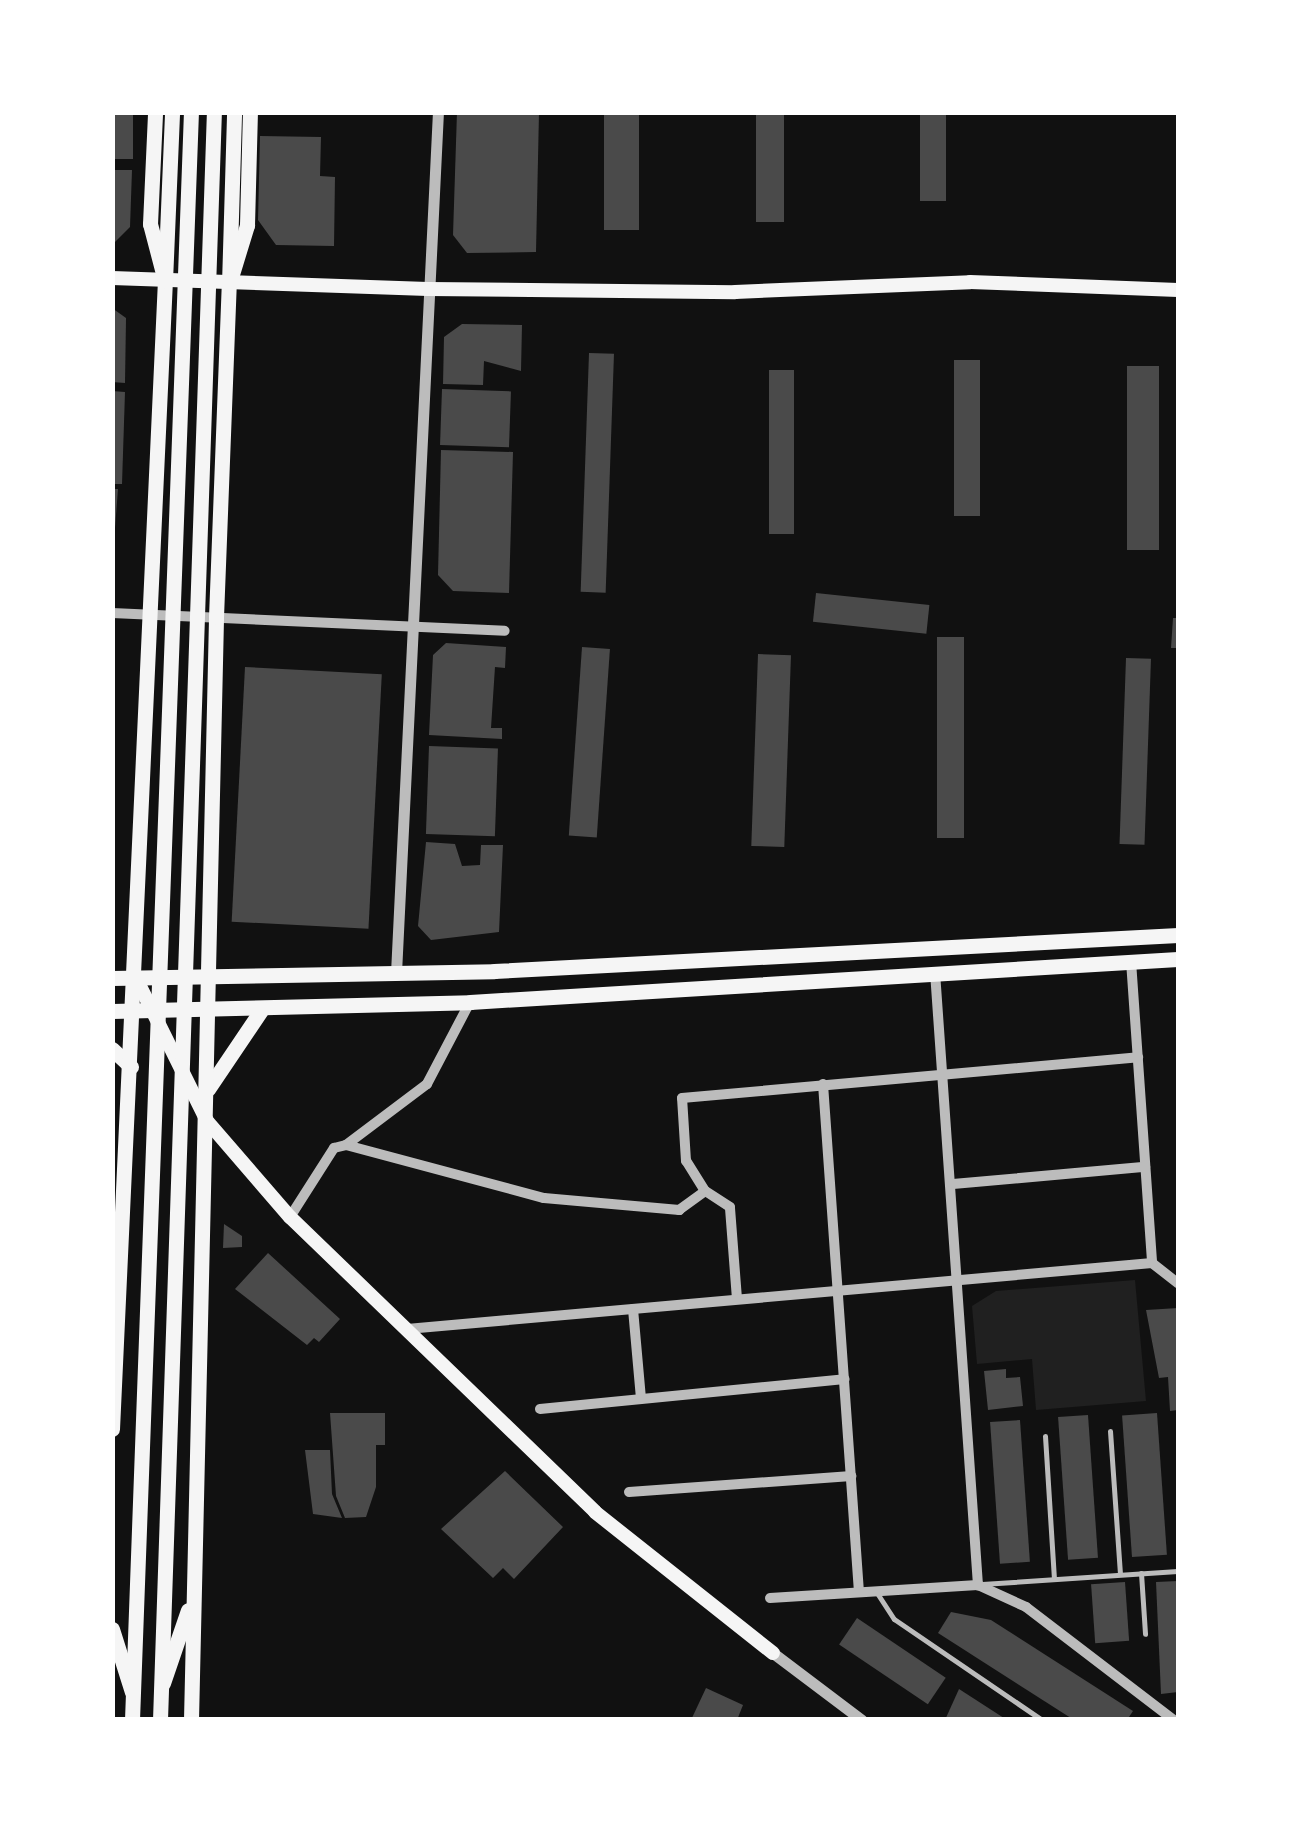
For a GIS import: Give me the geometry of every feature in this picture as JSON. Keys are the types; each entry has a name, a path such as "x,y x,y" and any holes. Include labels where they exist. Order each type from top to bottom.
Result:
{"main road":[{"path":"155,112 150,224 165,281"},
{"path":"112,1429 136,978 172,112"},
{"path":"132,1720 191,112"},
{"path":"160,1720 214,112"},
{"path":"191,1720 206,978 234,112"},
{"path":"229,284 246,225 250,112"},
{"path":"112,278 428,289 736,292 970,282 1178,290"},
{"path":"112,978 396,973 1178,935"},
{"path":"112,1011 206,1012 470,1002 1178,959"},
{"path":"136,978 206,1121 290,1217 594,1512 772,1652"},
{"path":"206,1093 262,1009"},
{"path":"112,1049 131,1066"},
{"path":"160,1692 193,1595"},
{"path":"112,1629 132,1692"}],"street":[{"path":"396,973 438,112"},
{"path":"112,613 505,631"},
{"path":"1131,962 1152,1263"},
{"path":"935,972 960,1280 978,1585"},
{"path":"290,1217 334,1148 346,1145 427,1084 470,1002"},
{"path":"737,1299 730,1207 705,1192 686,1161 682,1098 1138,1056"},
{"path":"823,1084 860,1592"},
{"path":"346,1145 544,1198 678,1210 705,1192"},
{"path":"953,1184 1145,1167"},
{"path":"408,1329 1152,1263 1178,1283"},
{"path":"633,1309 641,1399"},
{"path":"540,1408 845,1379"},
{"path":"629,1492 852,1476"},
{"path":"770,1598 978,1585 1026,1607 1174,1720"},
{"path":"772,1652 862,1720"}],"lane":[{"path":"1110,1431 1120,1574"},
{"path":"1045,1436 1054,1578"},
{"path":"978,1585 1178,1571"},
{"path":"1141,1573 1145,1634"},
{"path":"875,1591 894,1619 1042,1720"}],"shaded area":[{"path":"1135,1280 1146,1401 1036,1410 1032,1359 977,1364 972,1306 996,1291"}],"building":[{"path":"112,112 133,112 133,159 112,159"},
{"path":"457,112 539,112 536,252 467,253 453,235"},
{"path":"604,112 639,112 639,230 604,230"},
{"path":"756,112 784,112 784,222 756,222"},
{"path":"920,112 946,112 946,201 920,201"},
{"path":"260,136 321,137 320,176 335,177 334,246 276,245 258,220"},
{"path":"112,170 132,170 130,227 112,245"},
{"path":"112,308 126,318 125,383 112,382"},
{"path":"462,324 522,325 521,371 484,361 483,385 443,384 444,337"},
{"path":"589,353 614,354 606,593 581,592"},
{"path":"954,360 980,360 980,516 954,516"},
{"path":"1127,366 1159,366 1159,550 1127,550"},
{"path":"769,370 794,370 794,534 769,534"},
{"path":"442,389 511,391 509,447 440,445"},
{"path":"112,391 125,392 122,484 112,484"},
{"path":"441,450 513,452 509,593 453,591 438,575"},
{"path":"112,489 118,489 112,567"},
{"path":"816,593 929,605 926,634 813,622"},
{"path":"1173,618 1178,618 1178,648 1171,648"},
{"path":"937,637 964,637 964,838 937,838"},
{"path":"446,643 506,647 505,668 495,667 491,728 502,728 502,739 429,735 433,655"},
{"path":"582,647 610,649 597,837 569,836"},
{"path":"758,654 791,655 784,847 751,846"},
{"path":"1126,658 1151,659 1144,845 1120,844"},
{"path":"245,667 382,674 368,929 232,922"},
{"path":"429,746 498,748 495,836 426,834"},
{"path":"426,842 455,844 462,866 480,865 481,845 503,845 499,932 431,940 418,926"},
{"path":"224,1224 242,1236 242,1247 223,1248"},
{"path":"268,1253 340,1319 319,1342 314,1338 307,1345 235,1289"},
{"path":"1178,1308 1178,1410 1170,1411 1168,1377 1159,1378 1146,1310"},
{"path":"1006,1369 1006,1378 1020,1377 1023,1406 988,1410 984,1371"},
{"path":"330,1413 385,1413 385,1445 376,1445 376,1487 366,1517 345,1518 336,1496"},
{"path":"1157,1413 1167,1555 1132,1557 1122,1415"},
{"path":"1088,1415 1098,1558 1068,1560 1058,1417"},
{"path":"1020,1420 1030,1562 1000,1564 990,1422"},
{"path":"305,1450 330,1450 332,1494 342,1518 313,1514"},
{"path":"505,1471 563,1527 514,1579 503,1568 493,1578 441,1529"},
{"path":"1178,1581 1178,1692 1161,1694 1156,1582"},
{"path":"1125,1582 1129,1641 1095,1643 1091,1584"},
{"path":"951,1612 991,1620 1133,1711 1127,1720 1074,1720 938,1633"},
{"path":"857,1618 946,1678 928,1704 839,1645"},
{"path":"706,1688 743,1705 737,1720 691,1720"},
{"path":"959,1689 1007,1720 945,1720"}]}
